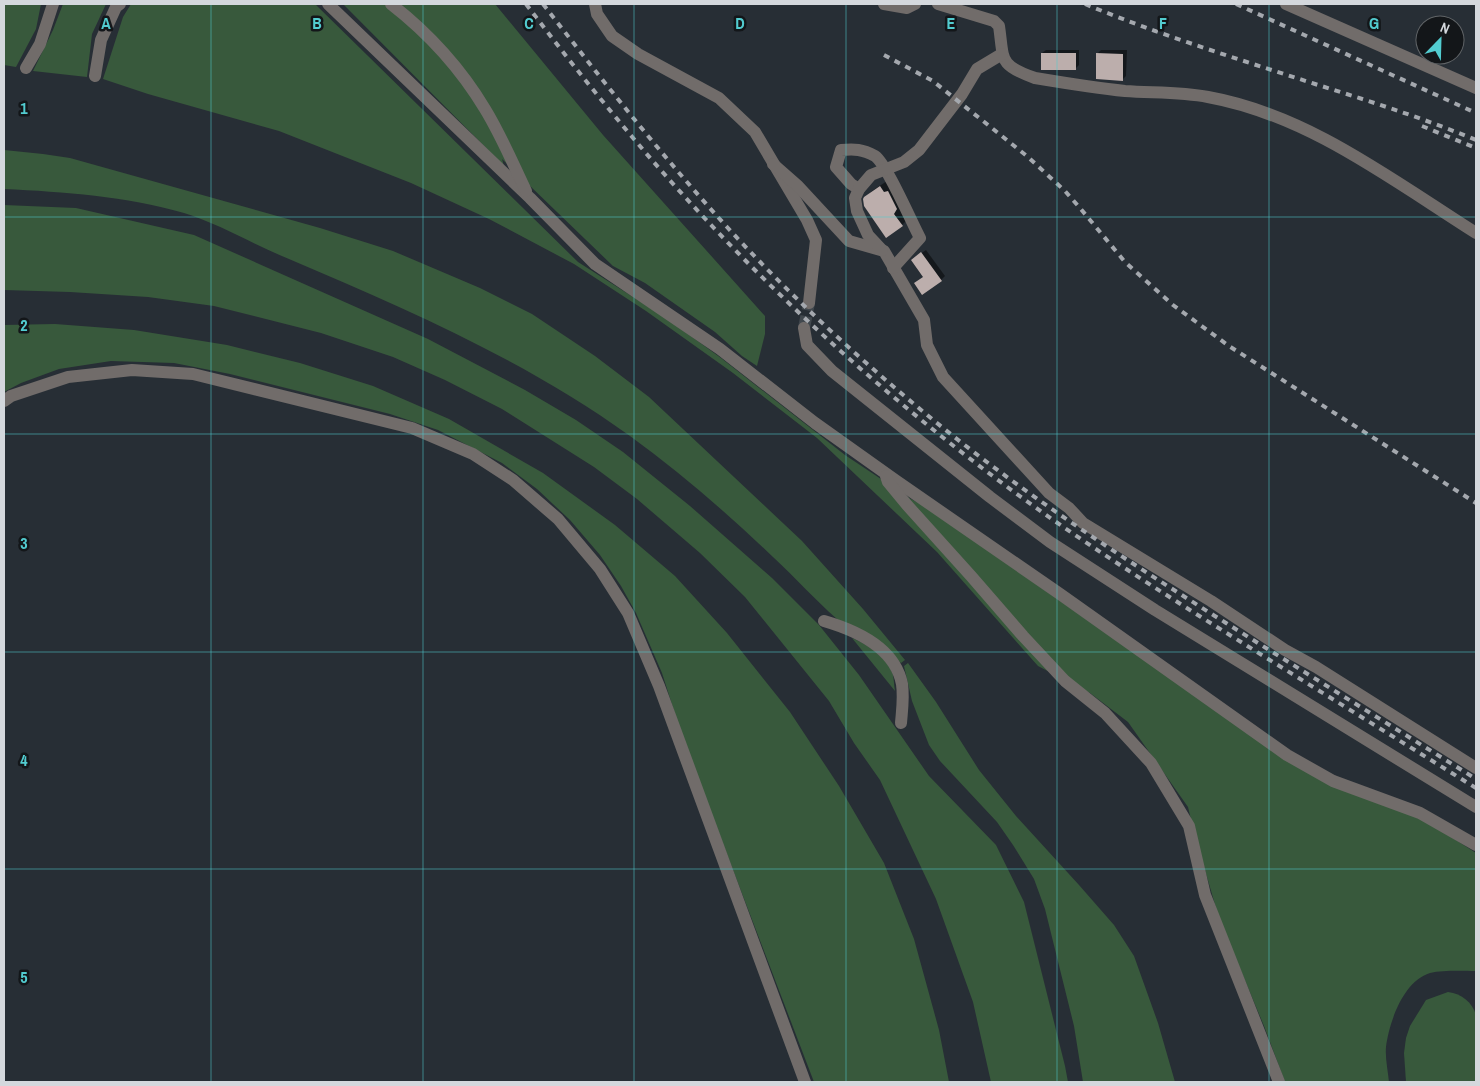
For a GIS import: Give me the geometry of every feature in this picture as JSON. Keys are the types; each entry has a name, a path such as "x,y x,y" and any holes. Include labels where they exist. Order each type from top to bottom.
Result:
{"lane":[{"path":"26,68 40,44 53,4"},
{"path":"95,76 101,40 116,8 120,4"},
{"path":"328,4 530,198 595,264 720,349 815,423 1287,755 1333,781 1381,797 1420,813 1476,845"},
{"path":"391,4 426,36 456,68 484,108 530,198"},
{"path":"595,4 597,14 612,36 638,54 719,98 755,132 807,220 816,240 809,303"},
{"path":"884,4 907,8 915,4"},
{"path":"938,4 994,21 999,26 1002,54 1013,70 1035,78 1125,90 1207,96 1252,108 1292,122 1333,142 1476,233"},
{"path":"1286,4 1476,88"},
{"path":"1002,54 977,69 962,94 919,150 904,162 870,175 854,198 857,211 868,234 884,251 924,320 927,345 944,377 1049,493 1069,508 1083,523 1211,601 1285,650 1316,667 1476,768"},
{"path":"859,189 851,184 836,167 842,150 859,149 877,157 920,238 893,268"},
{"path":"773,164 798,186 849,241 884,251"},
{"path":"804,328 807,345 832,371 990,497 1050,542 1155,610 1476,807"},
{"path":"4,401 11,396 68,377 132,370 193,374 412,428 473,454 513,480 558,518 600,569 628,613 659,686 805,1082"},
{"path":"885,473 888,482 907,505 972,576 1023,636 1065,681 1105,713 1151,763 1189,826 1205,895 1279,1082"},
{"path":"824,621 861,636 878,647 892,660 902,684 901,723"}],"green space":[{"path":"4,4 41,4 36,29 16,67 4,65"},
{"path":"63,4 106,4 92,34 87,77 33,71"},
{"path":"131,4 315,4 578,262 666,318 721,358 845,455 926,507 1284,758 1431,824 1476,853 1476,971 1430,973 1420,977 1412,985 1399,1004 1390,1026 1386,1047 1389,1082 1285,1082 1219,918 1188,807 1128,722 1090,693 1038,666 937,552 817,438 733,373 646,311 574,264 489,219 411,183 279,131 148,94 103,79 123,17"},
{"path":"343,4 495,4 603,135 765,316 765,334 757,366 742,356 715,332 645,283 613,266 502,159 504,166"},
{"path":"4,150 70,158 320,228 393,251 480,288 532,314 595,356 649,397 802,541 863,609 905,660 901,663 886,650 837,619 756,541 686,479 649,450 590,409 508,360 377,297 184,213 140,203 72,193 4,189"},
{"path":"4,205 76,208 194,235 428,339 525,390 576,420 623,452 690,506 772,578 819,625 859,675 929,776 996,845 1024,902 1068,1082 991,1082 973,1002 936,899 880,780 854,743 829,701 745,597 700,553 637,499 594,467 502,409 445,380 393,357 321,333 214,306 148,297 4,290"},
{"path":"55,324 134,330 227,345 300,363 373,386 449,419 543,473 615,525 675,576 727,633 790,712 839,786 884,863 914,939 939,1030 949,1082 814,1082 683,739 662,673 636,613 600,555 570,520 537,489 502,463 438,430 390,414 230,374 174,363 111,361 59,369 21,383 4,392 4,325"},
{"path":"852,638 871,648 887,663 893,675 895,691"},
{"path":"908,663 936,702 979,770 1016,816 1114,925 1134,956 1158,1023 1175,1082 1083,1082 1074,1026 1045,909 1034,879 997,822 940,761 929,745 912,701 904,666"},
{"path":"1448,992 1466,999 1476,1015 1476,1082 1406,1082 1404,1053 1410,1026 1426,1000"}],"building":[{"path":"1041,53 1076,53 1076,70 1041,70"},
{"path":"1096,53 1123,54 1123,81 1096,79"},
{"path":"880,186 884,192 888,191 897,209 894,214 903,226 886,238 864,206 863,199"},
{"path":"921,252 942,281 922,295 914,283 923,277 911,260"}],"tunnel":[{"path":"804,328 809,303"}],"railway":[{"path":"526,4 603,102 690,203 814,327 902,404 994,477 1096,549 1201,617 1476,788"},
{"path":"543,4 656,145 727,227 771,274 817,318 914,404 988,463 1066,519 1145,572 1476,779"},
{"path":"1085,4 1170,36 1396,110 1476,140"},
{"path":"1236,4 1476,113"},
{"path":"884,55 933,81 1028,157 1065,191 1125,262 1173,305 1229,346 1476,503"},
{"path":"1422,126 1476,148"}]}
